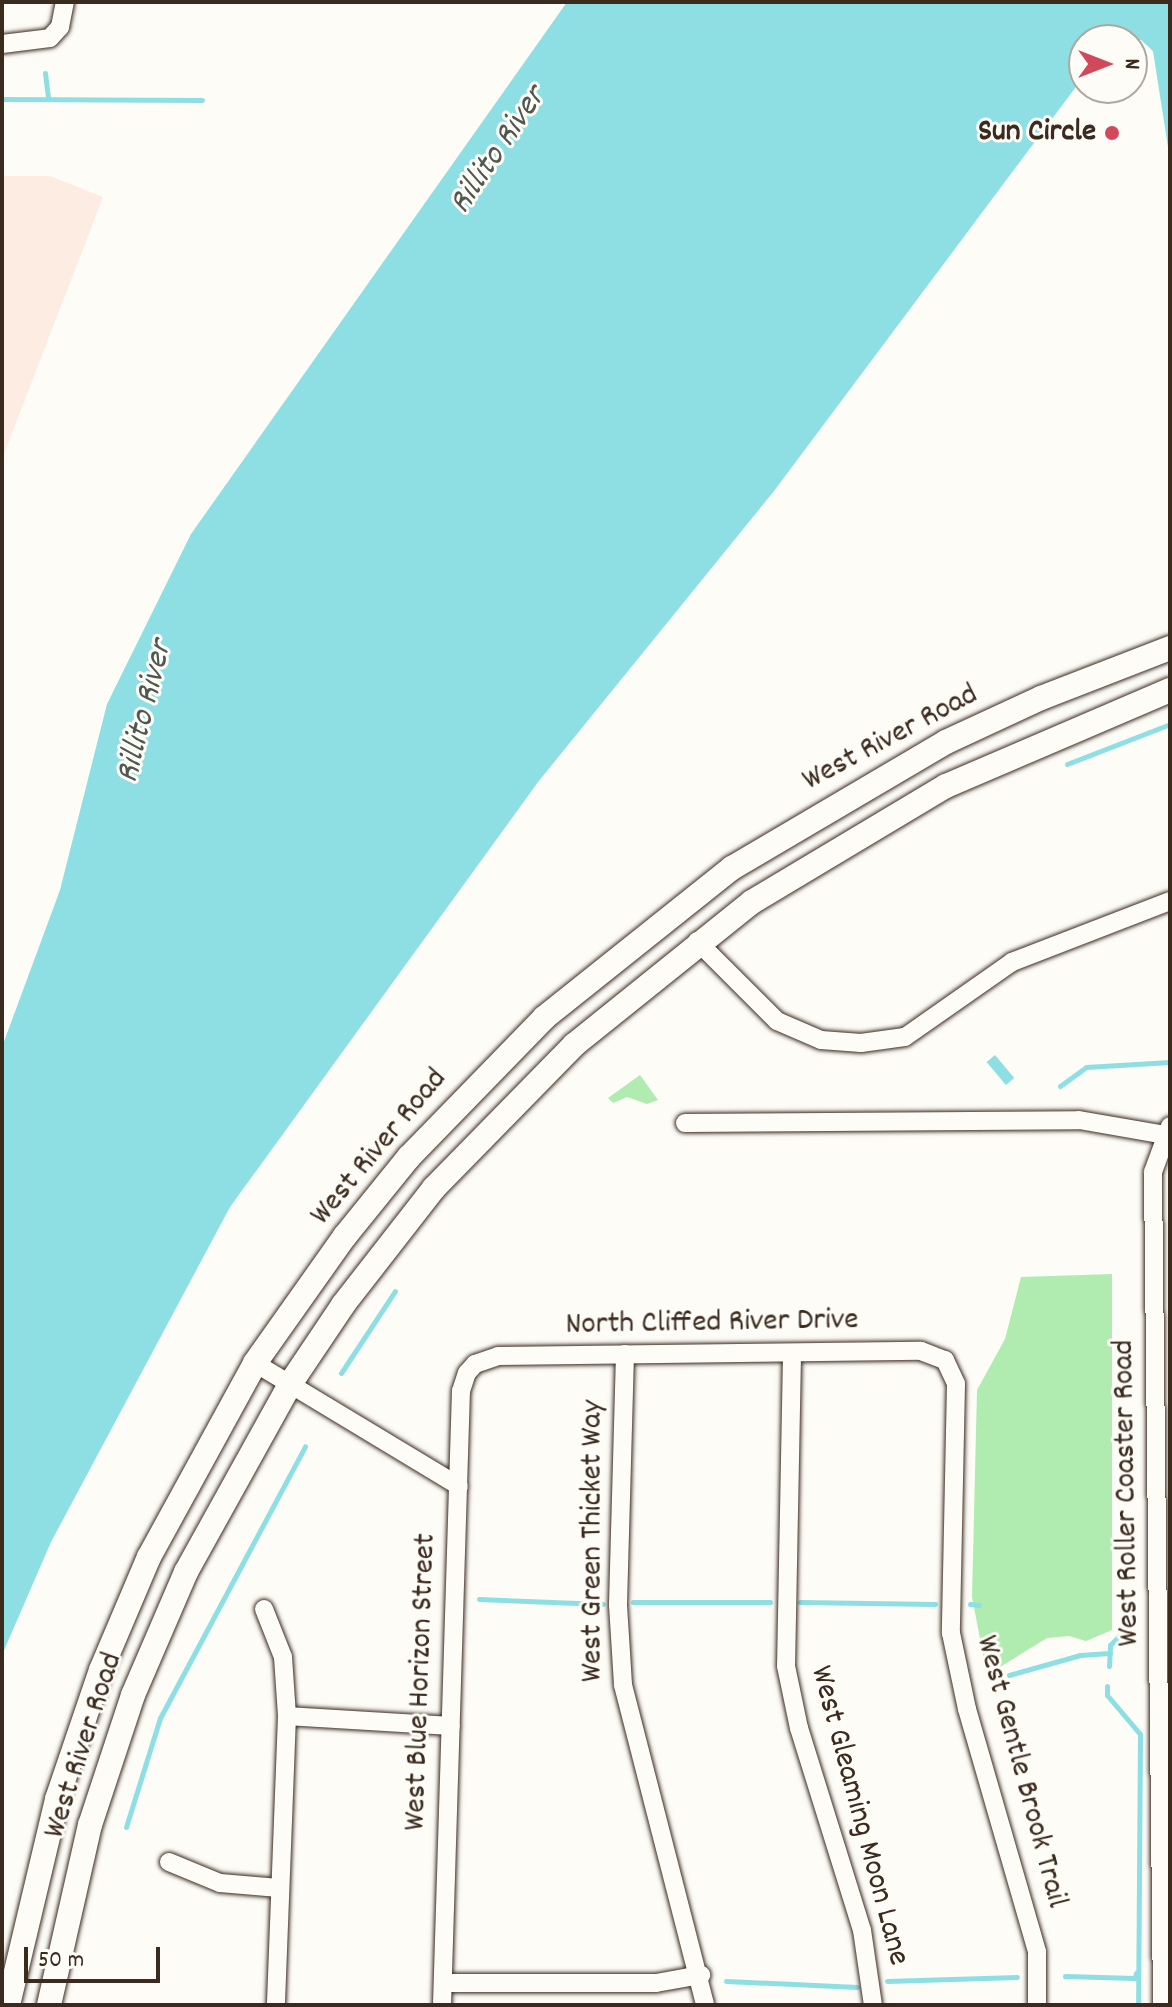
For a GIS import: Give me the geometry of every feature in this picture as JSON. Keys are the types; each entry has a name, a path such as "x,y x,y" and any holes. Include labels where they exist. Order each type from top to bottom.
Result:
{"main road":[{"name":"West River Road","path":"8,2005 43,1849 101,1670 149,1557 255,1363 345,1236 409,1157 554,1010 732,868 837,802 985,723 1170,648"},
{"name":"West River Road","path":"49,2005 90,1825 147,1659 198,1548 290,1384 351,1294 460,1159 574,1045 697,941 840,846 1002,759 1170,690"},
{"path":"985,723 1002,759"}],"street":[{"path":"2,44 61,38 65,6"},
{"path":"697,941 777,1021 821,1040 861,1043 905,1037 1012,962 1170,901"},
{"name":"West Roller Coaster Road","path":"685,1123 1079,1120 1167,1130 1153,1172 1165,1852 1162,2005"},
{"name":"North Cliffed River Drive","path":"472,1359 498,1356 792,1355 921,1351 951,1360"},
{"name":"West Green Thicket Way","path":"625,1354 618,1605 621,1675 634,1743 701,1975 705,2005"},
{"name":"West Gleaming Moon Lane","path":"792,1355 786,1666 799,1728 862,1930 873,2005"},
{"name":"West Blue Horizon Street","path":"442,2005 461,1391 472,1359"},
{"name":"West Gentle Brook Trail","path":"951,1360 957,1391 951,1633 967,1709 1037,1952 1037,2005"},
{"path":"255,1363 459,1486"},
{"path":"264,1609 283,1657 287,1716 276,2005"},
{"path":"287,1716 451,1726"},
{"path":"169,1862 220,1883 279,1888"},
{"path":"443,1983 656,1983 701,1975"}],"shaded area":[{"path":"2,176 50,176 103,197 2,459"},
{"path":"1170,1186 1170,1680 1168,1680"}],"green space":[{"path":"640,1075 658,1100 647,1104 627,1097 613,1103 608,1098"},
{"path":"1112,1274 1112,1630 1086,1641 1069,1636 1047,1638 987,1675 972,1597 977,1390 1005,1339 1021,1277"}],"water":[{"name":"Rillito River","path":"567,2 1170,2 1170,160 1153,51 1148,46 1148,24 1068,24 1068,97 774,491 538,782 230,1207 51,1542 2,1655 2,1047 60,890 107,704 191,534"},
{"path":"995,1055 1014,1078 1006,1085 987,1062"}],"waterway":[{"path":"45,73 48,99"},
{"path":"2,99 202,100"},
{"path":"1067,764 1170,724"},
{"path":"1060,1086 1086,1067 1170,1062"},
{"path":"341,1373 395,1291"},
{"path":"126,1827 160,1718 305,1446"},
{"path":"479,1599 603,1604"},
{"path":"633,1602 770,1602"},
{"path":"800,1602 935,1604"},
{"path":"970,1604 979,1605"},
{"path":"1109,1666 1110,1645 1124,1631"},
{"path":"1009,1675 1080,1655 1110,1653"},
{"path":"1107,1686 1107,1695 1140,1734 1138,2005"},
{"path":"1065,1976 1135,1978 1136,1973"},
{"path":"887,1981 1017,1977"},
{"path":"726,1981 857,1987"}],"place":[{"name":"Sun Circle","path":"1112,133"}]}
